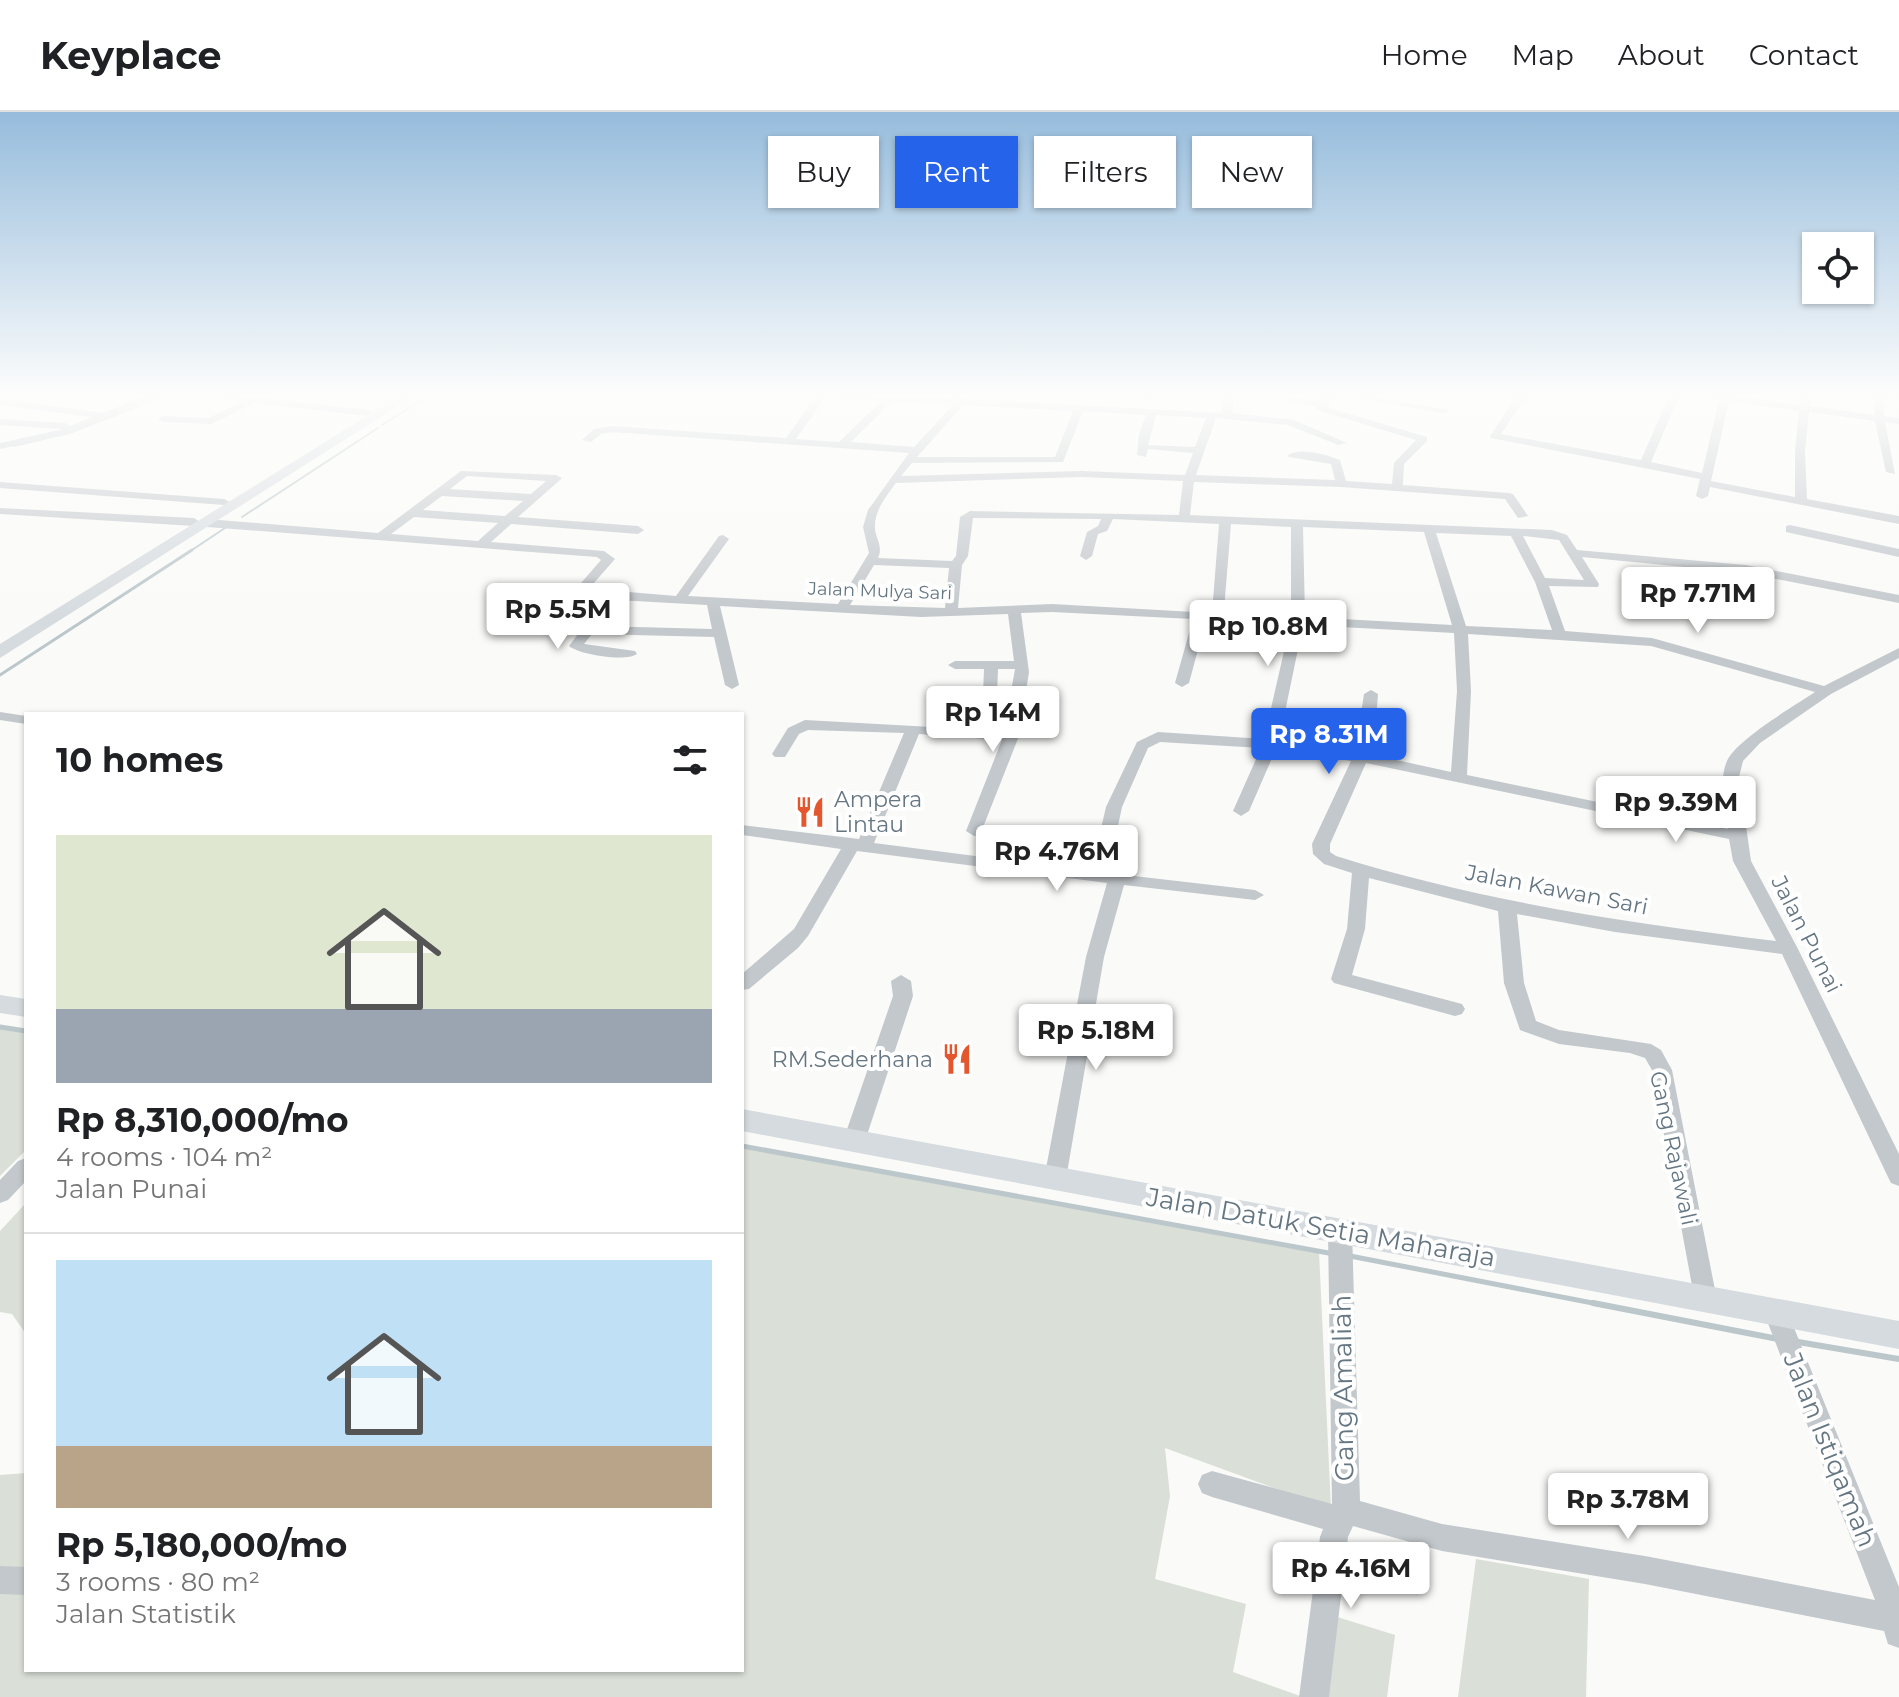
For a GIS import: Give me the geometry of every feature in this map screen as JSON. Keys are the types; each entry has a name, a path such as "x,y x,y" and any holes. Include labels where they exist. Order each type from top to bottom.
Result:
{"main road":[{"path":"201,523 224,502 276,470"},
{"path":"0,640 287,470"},
{"path":"0,652 109,578"},
{"path":"0,1004 24,1008"},
{"name":"Jalan Datuk Setia Maharaja","path":"744,1120 1340,1236 1705,1300 1778,1319 1899,1335"}],"street":[{"path":"842,608 872,561 876,547 868,523 902,470"},
{"path":"1184,519 1192,470"},
{"path":"1338,470 1341,484"},
{"path":"1397,487 1398,470"},
{"path":"1662,470 1704,485 1899,520"},
{"path":"1704,485 1708,470"},
{"path":"1800,470 1801,501"},
{"path":"381,536 465,473 556,478 481,544"},
{"path":"895,480 1081,474 1397,487 1511,497 1522,516"},
{"path":"1490,479 1496,494"},
{"path":"0,485 224,502"},
{"path":"440,492 535,498"},
{"path":"0,511 381,536 605,555 609,559 587,583 586,592 613,596 578,642 578,649 630,654"},
{"path":"414,513 638,530"},
{"path":"951,612 956,565 962,556 966,517 970,514 1108,516 1558,536 1593,584 1541,582"},
{"path":"1086,556 1093,532 1103,528 1108,516"},
{"path":"1217,610 1225,521"},
{"path":"1241,811 1271,744 1298,619 1297,524"},
{"path":"1429,529 1461,631 1464,691 1459,776"},
{"path":"1790,529 1899,553"},
{"path":"1515,532 1541,582 1560,635"},
{"path":"679,600 723,539"},
{"path":"1573,553 1746,569 1899,599"},
{"path":"872,561 956,565"},
{"name":"Jalan Mulya Sari","path":"613,596 657,616 679,600 921,613 1014,609 1200,618 1298,619 1652,642 1826,691"},
{"path":"713,602 732,685"},
{"path":"974,831 1011,736 1019,698 1021,665 1014,609"},
{"path":"587,630 657,616 720,633"},
{"path":"1182,683 1200,618"},
{"path":"1826,691 1899,652"},
{"path":"955,665 1021,665"},
{"path":"990,695 991,665"},
{"name":"Jalan Punai","path":"1826,691 1755,740 1735,760 1731,777 1737,836 1742,861 1789,949 1899,1177"},
{"path":"1359,757 1366,745 1371,694"},
{"path":"0,716 24,720"},
{"path":"780,754 793,731 805,725 1011,736"},
{"path":"744,982 801,932 859,844 913,729"},
{"path":"1055,1179 1108,878 1107,827 1146,741 1158,737 1271,744 1359,757 1737,836"},
{"name":"Jalan Kawan Sari","path":"1359,757 1321,844 1322,854 1330,860 1361,871 1507,907 1619,928 1789,949"},
{"path":"744,830 1255,895"},
{"path":"1361,871 1356,929 1341,979 1455,1009"},
{"name":"Gang Rajawali","path":"1507,907 1514,983 1527,1025 1546,1036 1565,1041 1639,1048 1652,1053 1662,1070 1705,1300"},
{"path":"854,1141 903,996 901,981"},
{"path":"0,1194 24,1169"},
{"name":"Gang Amaliah","path":"1340,1236 1344,1515 1451,1539 1660,1573 1898,1626"},
{"name":"Jalan Istiqamah","path":"1778,1319 1898,1626"},
{"path":"1212,1484 1344,1515 1334,1537 1314,1697"},
{"path":"0,1580 24,1581"}],"shaded area":[{"path":"0,1027 24,1031 24,1152 0,1176"},
{"path":"744,1146 1319,1252 1331,1509 1165,1448 1170,1496 1155,1579 1246,1604 1233,1672 1303,1697 0,1697 0,1475 24,1473 24,1672 744,1672"},
{"path":"24,1205 24,1331 12,1314 0,1312 0,1231"},
{"path":"1476,1559 1589,1579 1586,1697 1458,1697"},
{"path":"1318,1611 1395,1635 1387,1697 1308,1697"}],"waterway":[{"path":"242,517 314,470"},
{"path":"192,550 225,528"},
{"path":"0,675 192,550"},
{"path":"0,1027 24,1031"},
{"path":"744,1146 1334,1254"},
{"path":"1350,1256 1603,1305"},
{"path":"1593,1303 1778,1339"},
{"path":"1798,1342 1899,1359"}],"place":[{"name":"Ampera Lintau","path":"810,812"},
{"name":"RM.Sederhana","path":"957,1059"}]}
